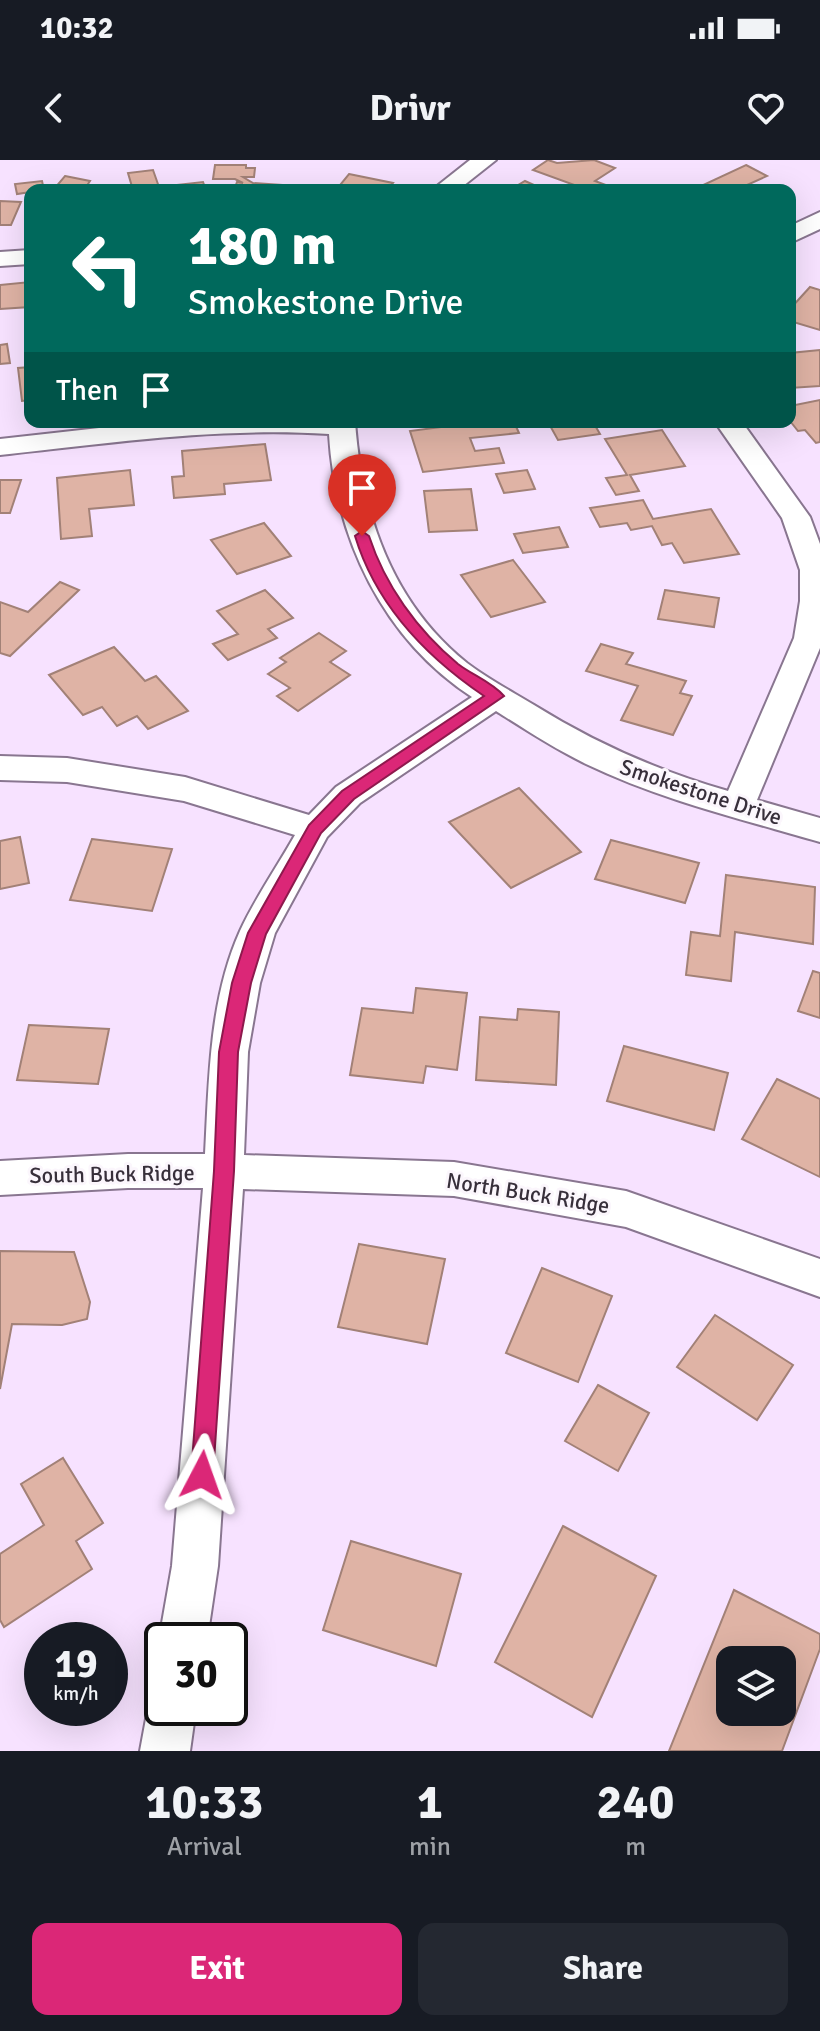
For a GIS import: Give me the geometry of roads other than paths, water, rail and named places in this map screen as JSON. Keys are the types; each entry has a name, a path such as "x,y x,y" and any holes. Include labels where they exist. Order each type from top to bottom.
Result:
{"street":[{"path":"451,184 485,160"},
{"path":"796,233 820,219"},
{"path":"0,259 24,257"},
{"path":"0,447 172,428"},
{"name":"Smokestone Drive","path":"343,428 354,510 370,561 389,596 418,633 452,667 604,759 660,783 820,830"},
{"path":"732,428 796,517 815,570 815,601 809,638 738,806"},
{"path":"186,1622 195,1566 224,1171 229,1052 242,983 257,933 315,829 348,795 496,696"},
{"path":"0,768 67,770 185,789 315,829"},
{"name":"South Buck Ridge","path":"0,1178 128,1171 224,1171"},
{"name":"North Buck Ridge","path":"224,1171 454,1179 610,1206 820,1278"},
{"path":"165,1751 169,1726"}]}
